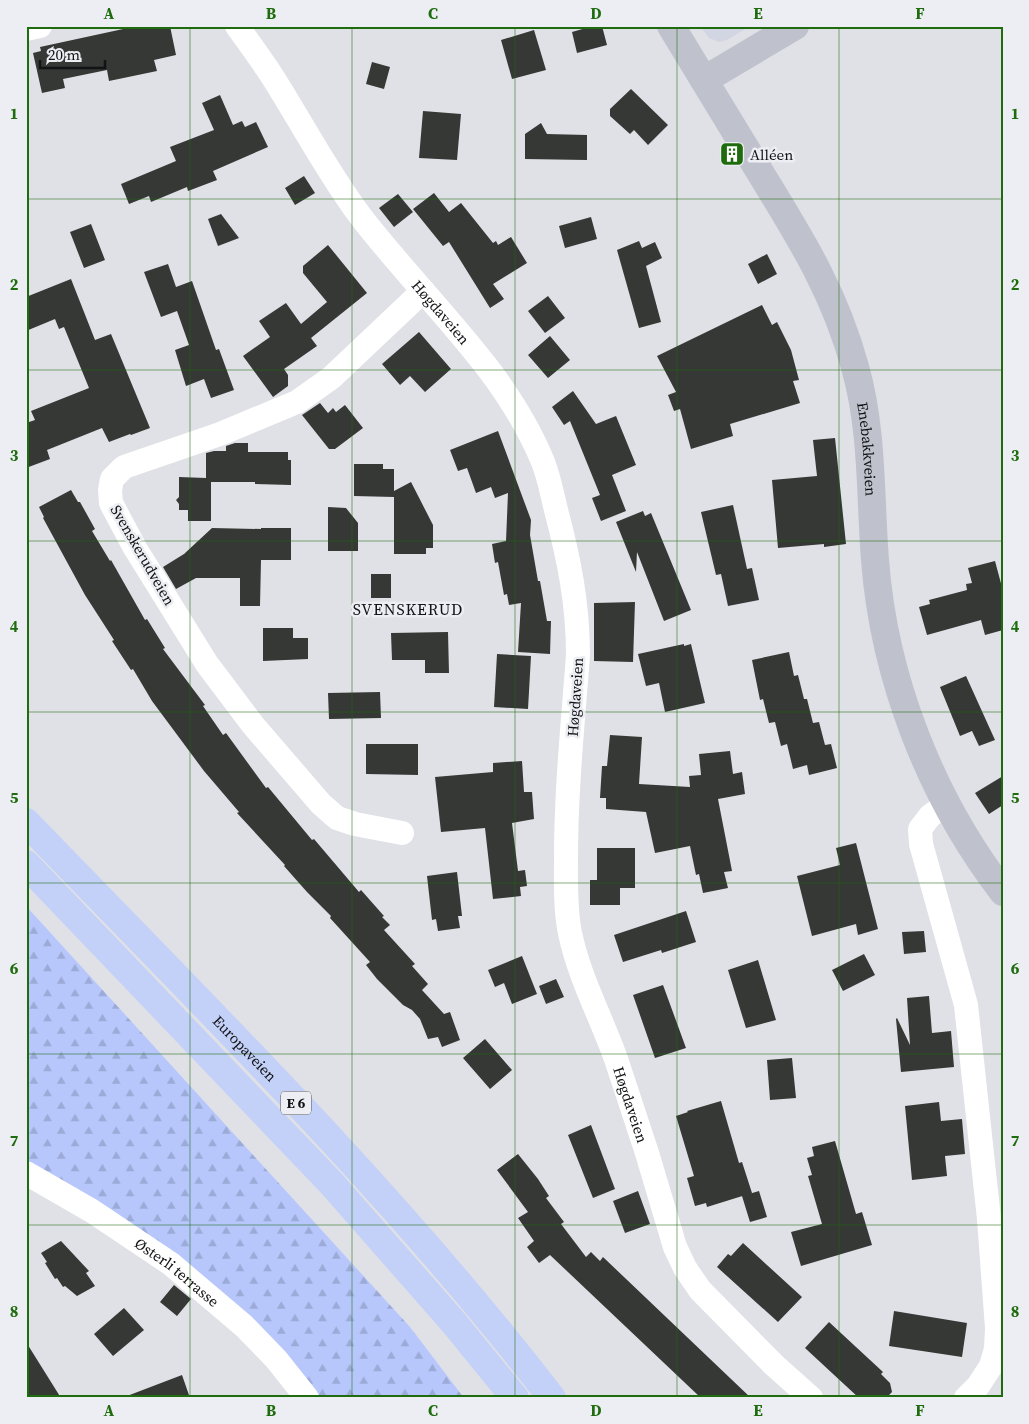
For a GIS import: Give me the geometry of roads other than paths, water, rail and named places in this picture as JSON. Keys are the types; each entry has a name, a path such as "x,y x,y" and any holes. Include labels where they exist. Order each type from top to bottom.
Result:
{"highway":[{"name":"Europaveien","path":"26,822 356,1167 477,1304 552,1398"},
{"name":"Europaveien","path":"26,864 332,1184 454,1323 515,1398"}],"main road":[{"name":"Enebakkveien","path":"671,26 810,254 838,312 856,369 866,423 875,562 881,610 902,697 916,737 946,804 972,847 1003,892"},
{"path":"704,80 795,26"}],"street":[{"path":"26,29 40,26"},
{"name":"Høgdaveien","path":"237,26 272,76 324,164 361,216 491,372 529,434 543,463 565,543 576,599 578,627 578,655 566,834 566,888 570,933 582,973 616,1059 675,1247 685,1268 700,1290 774,1365 811,1398"},
{"name":"Svenskerudveien","path":"402,833 355,824 337,818 321,804 253,725 208,664 140,556 111,503 110,490 112,480 124,467 220,434 297,402 331,378 423,291"},
{"path":"946,804 930,816 920,829 921,844 966,1005 989,1219 998,1328 996,1350 991,1366 978,1386 966,1398"},
{"name":"Østerli terrasse","path":"26,1173 92,1211 171,1264 244,1326 276,1358 307,1398"}],"place":[{"name":"Alléen","path":"732,154"}],"district":[{"name":"SVENSKERUD","path":"408,609"}]}
